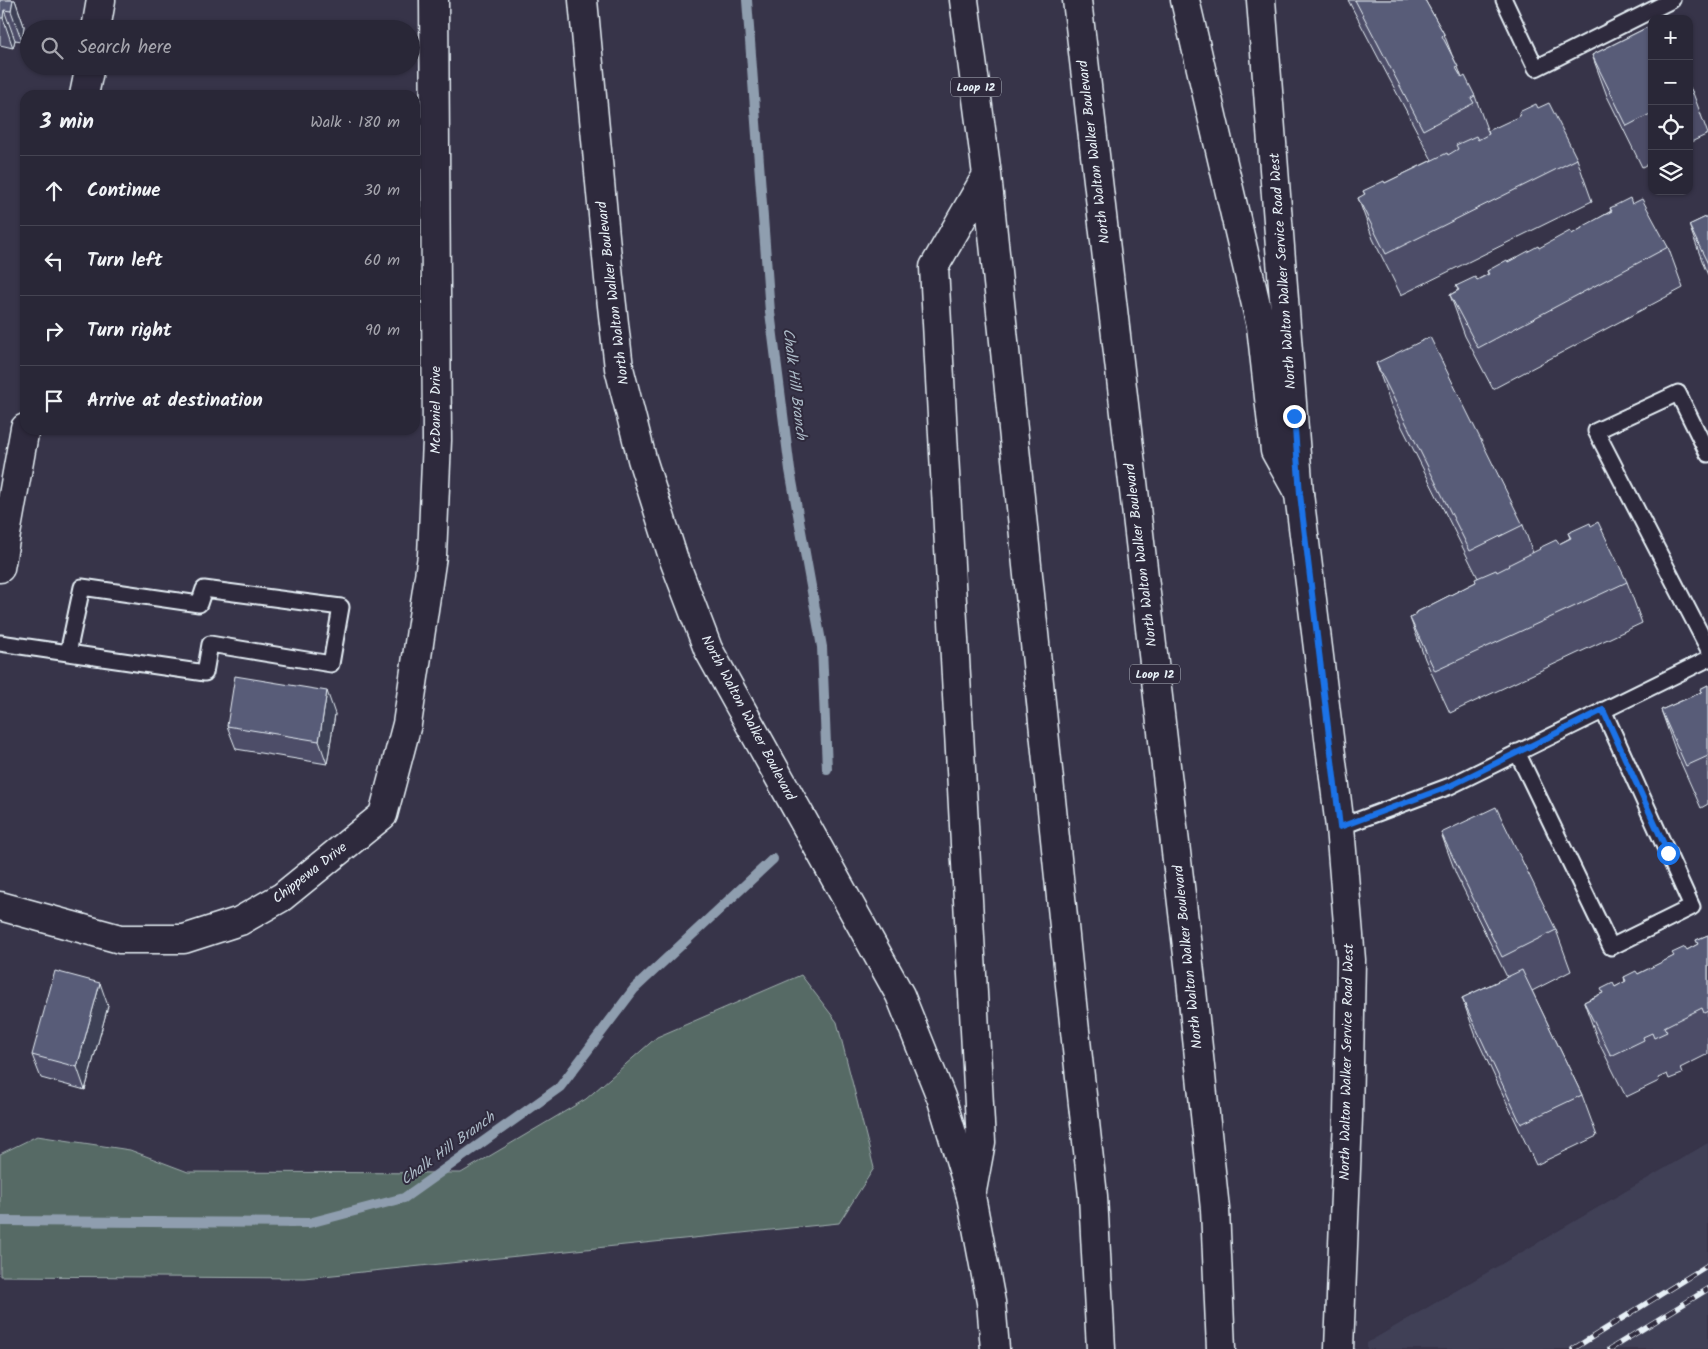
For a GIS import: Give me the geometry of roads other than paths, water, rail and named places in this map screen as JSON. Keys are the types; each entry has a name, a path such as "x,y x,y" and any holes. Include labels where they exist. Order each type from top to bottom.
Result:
{"main road":[{"path":"98,20 101,0"},
{"name":"McDaniel Drive","path":"383,815 407,724 432,556 437,440 434,0"},
{"name":"North Walton Walker Boulevard","path":"583,0 619,368 642,459 674,560 708,649 900,995 941,1097 970,1196 991,1302 994,1349"},
{"name":"Loop 12","path":"964,0 987,175 1093,1196 1101,1349"},
{"name":"North Walton Walker Boulevard","path":"1077,0 1193,1001 1215,1209 1221,1349"},
{"path":"1185,0 1261,326 1275,451 1300,494"},
{"name":"North Walton Walker Service Road West","path":"1261,0 1300,494 1340,827 1351,960 1348,1117 1338,1349"},
{"path":"85,90 88,75"},
{"path":"970,1196 981,1142 934,267 987,175"},
{"path":"0,568 24,435"},
{"name":"Chippewa Drive","path":"0,906 120,939 184,939 240,921 282,897 383,815"}],"lane":[{"path":"1504,0 1536,68 1672,0"},
{"path":"1708,454 1678,393 1596,431 1708,648"},
{"path":"0,643 68,653 205,673 210,644 331,664 341,607 204,589 199,604 82,587 68,653"},
{"path":"1340,827 1450,786 1708,659"},
{"path":"1517,752 1611,947 1692,907 1603,710"}],"waterway":[{"name":"Chalk Hill Branch","path":"747,0 770,312 790,470 822,647 827,769"},
{"name":"Chalk Hill Branch","path":"0,1221 309,1223 404,1198 560,1087 634,989 773,859"}],"railway":[{"path":"1573,1349 1708,1265"},
{"path":"1610,1349 1708,1289"}]}
